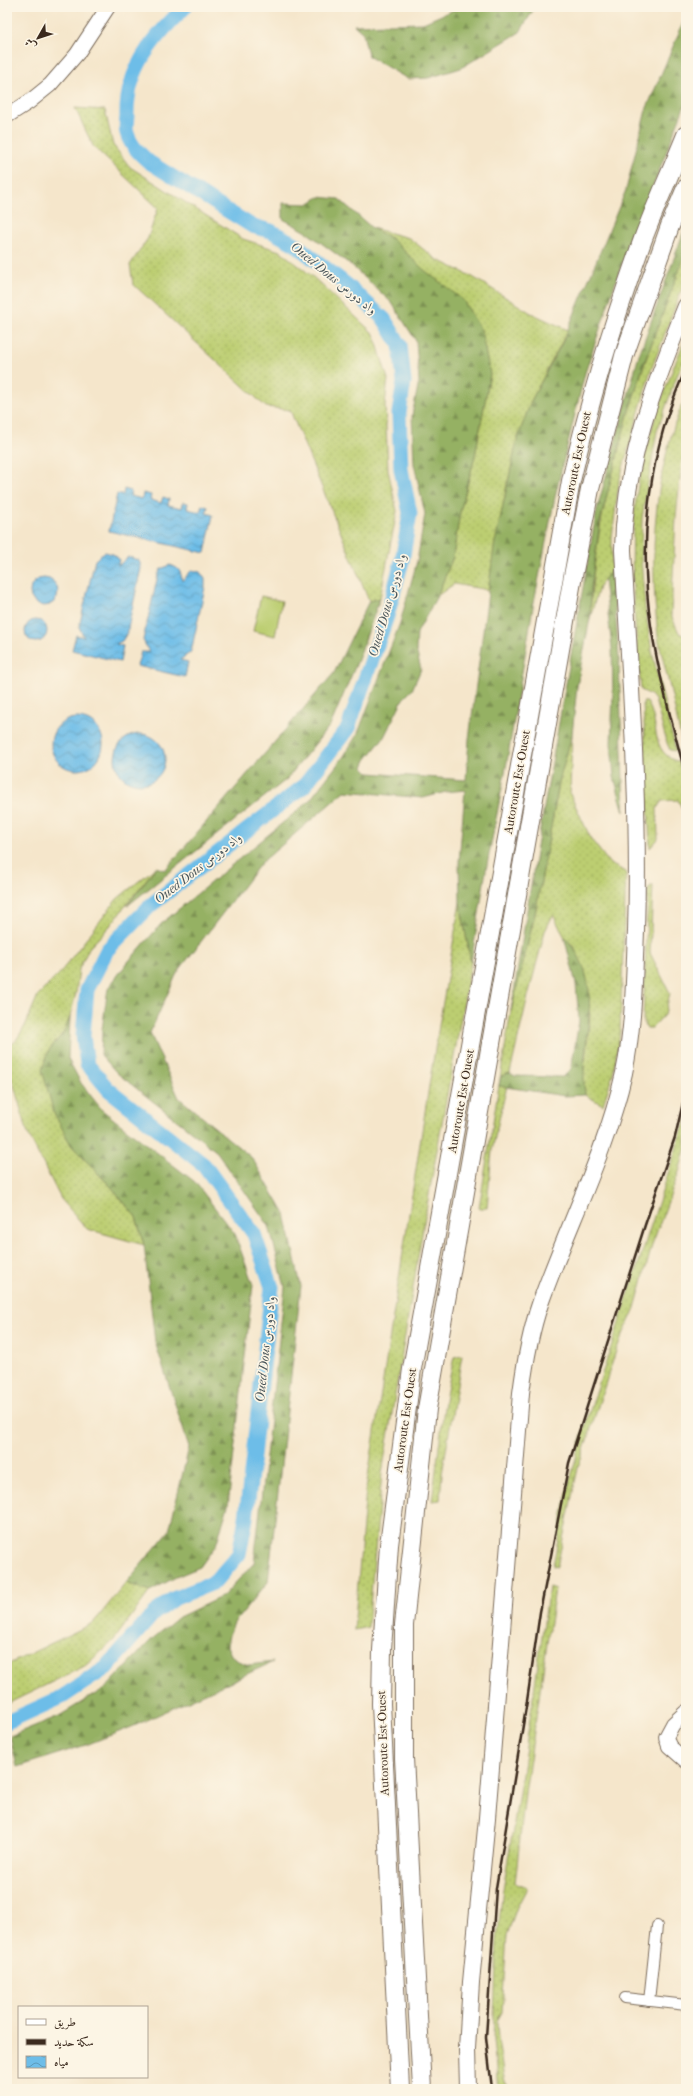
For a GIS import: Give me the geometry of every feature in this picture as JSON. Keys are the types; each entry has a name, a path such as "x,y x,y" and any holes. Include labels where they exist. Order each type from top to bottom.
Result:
{"highway":[{"name":"Autoroute Est-Ouest","path":"400,2089 381,1704 382,1650 389,1545 412,1369 571,481 597,376 616,316 644,238 686,135"},
{"name":"Autoroute Est-Ouest","path":"422,2089 404,1758 402,1689 404,1625 427,1409 568,605 590,489 624,356 670,226 686,188"}],"main road":[{"path":"468,2089 467,2049 471,1982 487,1818 514,1465 525,1366 540,1305 583,1197 610,1122 624,1074 632,1022 638,879 636,790 624,565 623,516 641,430 686,306"}],"street":[{"path":"7,116 29,102 50,85 77,54 108,7"},
{"path":"686,1712 673,1724 666,1737 669,1746 686,1761"},
{"path":"648,2001 657,1926"},
{"path":"625,1998 686,2005"}],"green space":[{"path":"460,7 535,7 520,32 461,68 428,78 408,79 368,56 363,33 354,25 423,23"},
{"path":"686,16 686,102 618,275 585,373 556,492 533,607 471,963 460,902 459,862 465,790 446,792 423,798 345,791 261,863 177,973 150,1033 179,1098 252,1158 285,1214 301,1286 268,1582 234,1623 229,1635 227,1646 231,1655 238,1661 249,1665 273,1662 134,1726 86,1745 17,1767 10,1736 59,1716 107,1687 151,1640 179,1617 223,1596 254,1563 285,1287 269,1226 217,1152 117,1073 101,1055 102,1029 108,988 128,962 162,923 309,801 344,756 358,733 400,623 417,561 425,514 414,464 412,415 419,382 416,341 392,303 351,265 305,231 283,219 283,203 308,204 319,197 339,199 372,228 392,239 423,269 463,300 481,330 490,374 475,456 460,512 453,557 437,596 417,633 416,650 421,669 412,690 403,699 384,737 366,760 363,767 369,773 466,780 469,739 494,547 517,440 531,401 563,341 626,190 646,110"},
{"path":"75,108 105,110 113,145 130,167 243,239 280,251 312,276 374,334 388,379 385,405 388,470 397,511 380,598 369,601 290,410 266,407 133,284 130,265 148,238 158,208 93,146"},
{"path":"686,225 686,252 645,361 628,414 600,522 591,588 590,618 577,686 572,735 560,778 535,914 511,1011 537,847 597,509 639,355"},
{"path":"372,228 409,238 436,259 471,276 531,313 568,330 531,401 507,484 488,590 454,584 437,596 453,557 460,512 475,456 490,374 422,269 392,239"},
{"path":"686,252 686,278 650,373 619,482 612,537 612,569 599,587 590,618 594,571 601,524 623,431 637,386"},
{"path":"686,337 686,356 657,431 642,518 641,558 645,607 652,652 676,751 670,750 667,743 655,700 651,695 641,690 635,625 632,560 634,517 646,448 668,380"},
{"path":"686,395 686,447 682,461 676,517 671,615 679,633 686,637 686,754 679,731 658,636 655,605 654,544 656,513 666,453"},
{"path":"612,569 619,659 624,812 614,777 611,743 613,695 612,648 604,580"},
{"path":"261,596 282,601 275,636 253,631"},
{"path":"380,598 358,660 331,724 287,779 127,906 156,867 165,870 334,673 369,601"},
{"path":"643,702 647,702 651,710 659,744 663,751 669,757 679,762 686,791 686,828 684,813 678,800 662,801 657,808 658,839 650,848"},
{"path":"572,735 570,794 591,839 610,864 626,872 620,1032 613,1074 603,1105 585,1095 583,1078 590,1016 575,948 564,936 553,915 545,931 527,1000 492,1150 487,1208 479,1208 511,1011 535,914 560,778"},
{"path":"156,867 109,927 89,948 79,969 76,993 70,1017 64,1032 49,1050 71,1145 113,1189 136,1217 144,1245 87,1229 61,1199 28,1134 13,1082 7,1070 7,1046 15,1042 25,1026 38,995 59,974 117,899"},
{"path":"653,885 650,953 670,993 665,1014 652,1028 647,1028 643,1021 648,888"},
{"path":"460,902 471,963 424,1222 382,1473 368,1627 354,1630 366,1489 432,1067"},
{"path":"564,936 578,955 586,974 589,993 589,1013 584,1074 585,1095 565,1096 499,1086 501,1076 509,1073 515,1076 563,1077 571,1069 579,1021 576,984"},
{"path":"70,1017 68,1059 81,1083 102,1110 195,1182 235,1234 253,1285 228,1506 216,1545 200,1567 176,1577 150,1591 126,1583 169,1531 189,1447 155,1342 144,1245 136,1217 113,1189 71,1145 54,1113 42,1070 49,1050 64,1032"},
{"path":"686,1119 686,1147 679,1172 653,1242 635,1308 617,1348 578,1468 557,1567 553,1566 567,1493 581,1438"},
{"path":"462,1355 442,1474 440,1500 432,1501 445,1400 454,1357"},
{"path":"126,1583 150,1591 114,1640 85,1666 7,1704 7,1665 93,1623"},
{"path":"549,1587 555,1589 525,1793 515,1883 527,1888 517,1907 507,1935 502,2012 497,2021 503,2073 507,2089 498,2089 493,2040 497,1940 503,1889 521,1781"}],"water":[{"path":"124,489 131,491 130,496 142,499 143,493 151,495 150,500 161,503 163,497 169,499 168,505 182,508 183,502 188,503 187,509 200,512 202,505 208,507 206,513 213,515 205,553 109,531 117,494 123,495"},
{"path":"105,552 113,554 119,559 118,566 128,557 139,560 141,568 127,633 122,641 116,644 123,646 120,662 72,650 76,635 84,637 79,627 95,560"},
{"path":"170,565 179,570 182,581 192,570 200,572 205,579 205,587 191,652 180,660 188,662 185,677 137,666 141,652 149,652 143,640 158,575 161,569"},
{"path":"44,578 50,579 54,582 57,586 57,598 54,602 50,605 44,606 38,605 34,602 31,598 30,592 31,586 34,582 38,579"},
{"path":"32,620 40,620 47,627 47,635 40,642 32,642 25,635 25,627"},
{"path":"77,718 87,720 95,726 101,734 103,744 101,754 95,762 87,768 77,770 67,768 59,762 53,754 51,744 53,734 59,726 67,720"},
{"path":"135,734 145,734 158,741 165,754 165,764 158,777 145,784 135,784 126,780 119,773 115,764 115,754 119,745 126,738"}],"waterway":[{"name":"Oued Dous واد دورس","path":"7,1722 62,1697 106,1668 153,1614 173,1599 215,1582 239,1554 246,1518 272,1287 254,1234 204,1165 108,1089 87,1064 83,1036 87,990 107,950 151,905 304,786 348,728 387,616 402,561 410,513 401,469 399,413 404,382 400,345 384,319 348,286 295,244 271,231 252,226 149,162 136,149 128,137 126,131 128,98 131,83 137,69 153,42 185,7"}],"railway":[{"path":"686,369 673,399 655,462 650,495 646,561 647,594 654,645 686,776"},
{"path":"492,2089 486,2037 496,1888 540,1612 569,1463 645,1225 675,1137 686,1090"}]}
